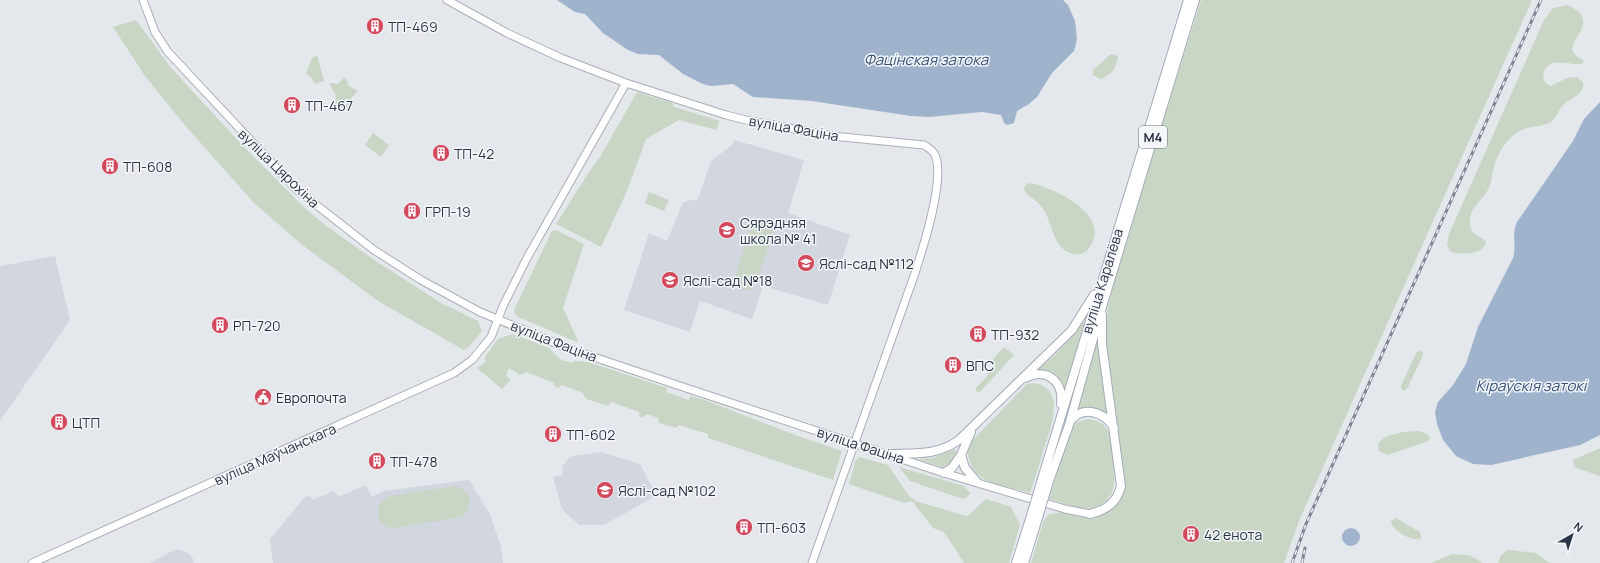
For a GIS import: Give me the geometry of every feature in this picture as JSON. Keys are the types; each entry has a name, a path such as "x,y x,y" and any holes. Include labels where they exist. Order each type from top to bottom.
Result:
{"main road":[{"name":"вуліца Цярохіна","path":"143,0 155,32 168,52 296,189 374,250 402,268 497,319"},
{"path":"447,0 507,33 561,58 626,83"},
{"name":"вуліца Каралёва","path":"1024,563 1034,520 1046,480 1059,423 1188,0"},
{"name":"вуліца Каралёва","path":"1046,480 1069,425 1102,307 1195,0"},
{"name":"вуліца Фаціна","path":"855,443 914,276 934,208 938,166 935,154 930,148 924,145 832,136 750,121 626,83 528,258 497,319 570,349 944,473 1065,509 1090,514"},
{"path":"889,454 930,453 947,448 973,429 1020,380 1072,330 1100,286"},
{"path":"1090,514 1107,508 1120,493 1121,473 1102,344 1102,307"},
{"name":"вуліца Маўчанскага","path":"32,563 454,373 472,360 491,337 497,319"},
{"path":"1020,380 1033,374 1040,373 1053,379 1060,389 1062,397 1059,423"},
{"path":"1069,425 1074,417 1088,411 1105,416 1115,431"},
{"path":"944,473 952,468 961,455 973,429"},
{"path":"812,563 855,443"},
{"path":"961,455 965,468 977,482"},
{"name":"вуліца Каралёва","path":"1016,563 1034,520"}],"shaded area":[{"path":"734,140 804,160 788,213 850,235 828,305 763,286 752,319 700,301 690,332 624,310 649,233 667,241 683,202 698,199 711,161 732,145"},
{"path":"55,256 70,320 0,421 0,266"},
{"name":"Яслі-сад №102","path":"600,452 640,464 653,489 654,497 604,525 579,525 562,509 553,477 563,475 562,467 567,460 573,456"},
{"path":"469,480 490,514 501,547 503,563 273,563 270,539 303,499 310,495 312,500 334,491 338,497 365,485 372,497 383,491"},
{"path":"176,549 188,553 194,560 193,563 150,563"}],"green space":[{"path":"1201,0 1532,0 1299,521 1284,563 1031,563 1043,522 1049,514 1063,512 1093,517 1101,515 1114,507 1122,496 1123,473 1106,342 1107,311 1118,264"},
{"path":"1567,5 1577,10 1582,16 1582,27 1573,44 1572,50 1576,56 1584,61 1582,64 1560,62 1553,63 1546,67 1543,78 1547,84 1551,86 1567,78 1577,77 1583,82 1582,90 1563,105 1550,123 1523,129 1508,141 1499,153 1495,162 1489,188 1471,213 1471,228 1476,234 1486,241 1485,246 1482,249 1472,253 1461,254 1451,252 1447,245 1449,234 1544,20 1553,8"},
{"path":"136,20 171,68 244,147 304,207 325,225 376,261 441,303 478,321 482,331 469,347 464,350 378,301 301,244 254,203 183,123 145,76 113,27"},
{"path":"1111,54 1116,55 1118,58 1114,70 1104,78 1100,79 1093,75 1093,70"},
{"path":"317,55 324,81 315,84 311,77 306,73 312,58"},
{"path":"345,77 349,86 358,91 352,97 349,112 342,108 334,108 336,95 329,83 338,84"},
{"path":"637,92 672,103 674,107 720,121 716,130 679,120 646,139 627,191 601,247 556,224 600,157"},
{"path":"373,133 389,145 381,157 365,145"},
{"path":"1028,183 1050,189 1074,202 1084,210 1091,220 1095,230 1091,246 1087,250 1078,254 1069,253 1063,249 1054,236 1045,212 1041,206 1025,192 1024,187"},
{"path":"649,192 669,200 664,211 645,203"},
{"path":"759,219 770,223 774,231 757,280 749,290 740,289 737,285 735,277 751,228"},
{"path":"556,230 584,244 563,308 579,343 516,316 514,310 552,231"},
{"path":"1086,321 1065,392 1059,381 1036,371 1055,355 1081,324"},
{"path":"1098,329 1109,417 1079,411 1076,407"},
{"path":"513,334 549,348 561,360 573,363 574,361 588,362 667,388 666,392 689,400 690,396 702,399 798,436 842,451 833,480 708,438 708,434 679,425 676,428 659,423 658,418 647,414 642,418 639,415 639,412 611,402 608,406 586,399 583,393 562,385 558,388 554,385 554,383 526,372 520,375 509,368 506,376 510,379 510,381 502,389 477,368 486,361 485,357 498,339"},
{"path":"1004,347 1014,355 979,393 975,389 988,375 986,372 995,362 993,359"},
{"path":"1421,350 1423,352 1422,357 1408,387 1404,391 1401,386 1416,353"},
{"path":"1033,383 1044,386 1050,392 1054,409 1053,419 1030,493 996,484 978,475 972,468 969,458 968,445 1027,384"},
{"path":"1089,419 1103,425 1109,434 1113,459 1114,485 1112,493 1103,503 1097,507 1089,509 1049,499 1070,431 1078,423"},
{"path":"1420,431 1428,435 1430,439 1428,441 1388,455 1379,451 1378,444 1386,437 1403,432"},
{"path":"1600,448 1600,476 1574,467 1573,460"},
{"path":"955,449 958,453 950,466 945,468 918,459 933,458"},
{"path":"859,457 888,465 909,496 916,501 966,516 986,499 1011,507 1020,525 1009,563 964,563 944,532 933,528 912,501 904,503 849,484 855,462"},
{"path":"899,467 964,486 971,494 963,499 910,481"},
{"path":"455,486 463,489 470,499 467,512 461,517 393,528 385,525 380,520 378,510 384,499 391,496"},
{"path":"1396,518 1420,532 1420,539 1407,537 1398,531 1391,521"},
{"path":"1508,550 1536,553 1550,563 1498,563 1501,555"},
{"path":"1452,554 1469,555 1483,563 1431,563"}],"water":[{"name":"Фацінская затока","path":"557,0 1063,0 1068,5 1075,21 1077,39 1074,51 1052,73 1037,97 1017,111 1014,123 1007,125 1004,123 1001,115 982,112 929,117 911,116 812,101 753,97 733,84 711,86 703,84 683,74 659,55 638,54 628,50 603,33 585,14 575,12"},
{"name":"Кіраўскія затокі","path":"1600,102 1600,435 1580,445 1491,465 1473,464 1456,456 1443,440 1437,424 1435,412 1438,402 1453,385 1466,364 1478,327 1513,258 1514,231 1517,222 1573,141 1584,119"},
{"path":"1351,528 1357,531 1360,537 1357,543 1351,546 1345,543 1342,537 1345,531"}],"railway":[{"path":"1292,563 1306,524 1541,0"},
{"path":"1302,563 1305,548"}],"place":[{"name":"ТП-469","path":"375,26"},
{"name":"ТП-467","path":"292,105"},
{"name":"ТП-42","path":"441,153"},
{"name":"ТП-608","path":"110,166"},
{"name":"ГРП-19","path":"412,211"},
{"name":"Сярэдняя школа № 41","path":"727,230"},
{"name":"Яслі-сад №112","path":"806,263"},
{"name":"Яслі-сад №18","path":"670,280"},
{"name":"РП-720","path":"220,325"},
{"name":"ТП-932","path":"978,334"},
{"name":"ВПС","path":"953,365"},
{"name":"Европочта","path":"263,397"},
{"name":"ЦТП","path":"59,422"},
{"name":"ТП-602","path":"553,434"},
{"name":"ТП-478","path":"377,461"},
{"name":"Яслі-сад №102","path":"605,490"},
{"name":"ТП-603","path":"744,527"},
{"name":"42 енота","path":"1191,534"}]}
